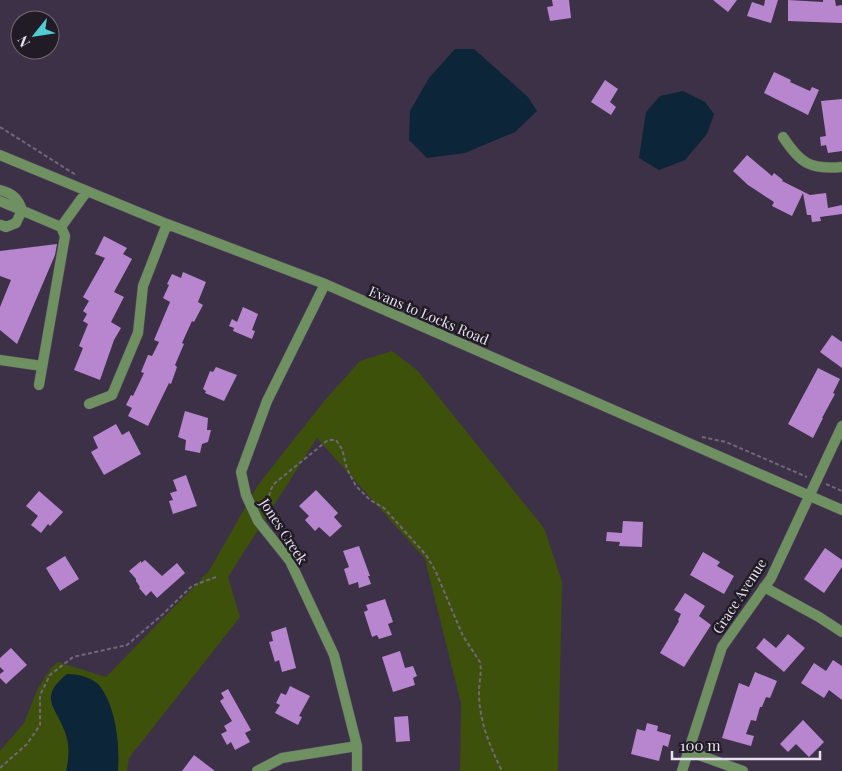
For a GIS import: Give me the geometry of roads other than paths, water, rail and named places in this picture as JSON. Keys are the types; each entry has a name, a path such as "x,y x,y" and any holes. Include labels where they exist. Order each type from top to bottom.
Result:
{"street":[{"path":"783,137 794,154 810,165 827,168 842,167"},
{"name":"Evans to Locks Road","path":"0,155 167,224 325,284 842,510"},
{"path":"0,190 10,193 15,197 19,201 22,210 16,224 6,227 1,225"},
{"path":"62,227 87,191"},
{"path":"0,201 62,227 65,236 39,385"},
{"path":"89,404 112,395 138,333 143,286 167,224"},
{"name":"Jones Creek","path":"325,284 267,401 240,472 246,495 258,521 290,561 334,655 357,746 357,771"},
{"path":"0,360 42,366"},
{"name":"Grace Avenue","path":"682,771 722,647 771,578 842,426"},
{"path":"764,588 842,632"},
{"path":"257,771 282,758 357,746"},
{"path":"688,751 742,771"}],"water":[{"path":"455,49 474,49 528,97 537,111 515,132 465,153 427,158 409,140 410,111 429,78"},
{"path":"683,91 705,102 714,114 707,134 685,160 659,170 639,158 646,112 660,96"},
{"path":"67,674 80,675 92,680 99,685 105,694 116,726 118,771 66,771 68,742 51,702 51,696 58,682"}]}
